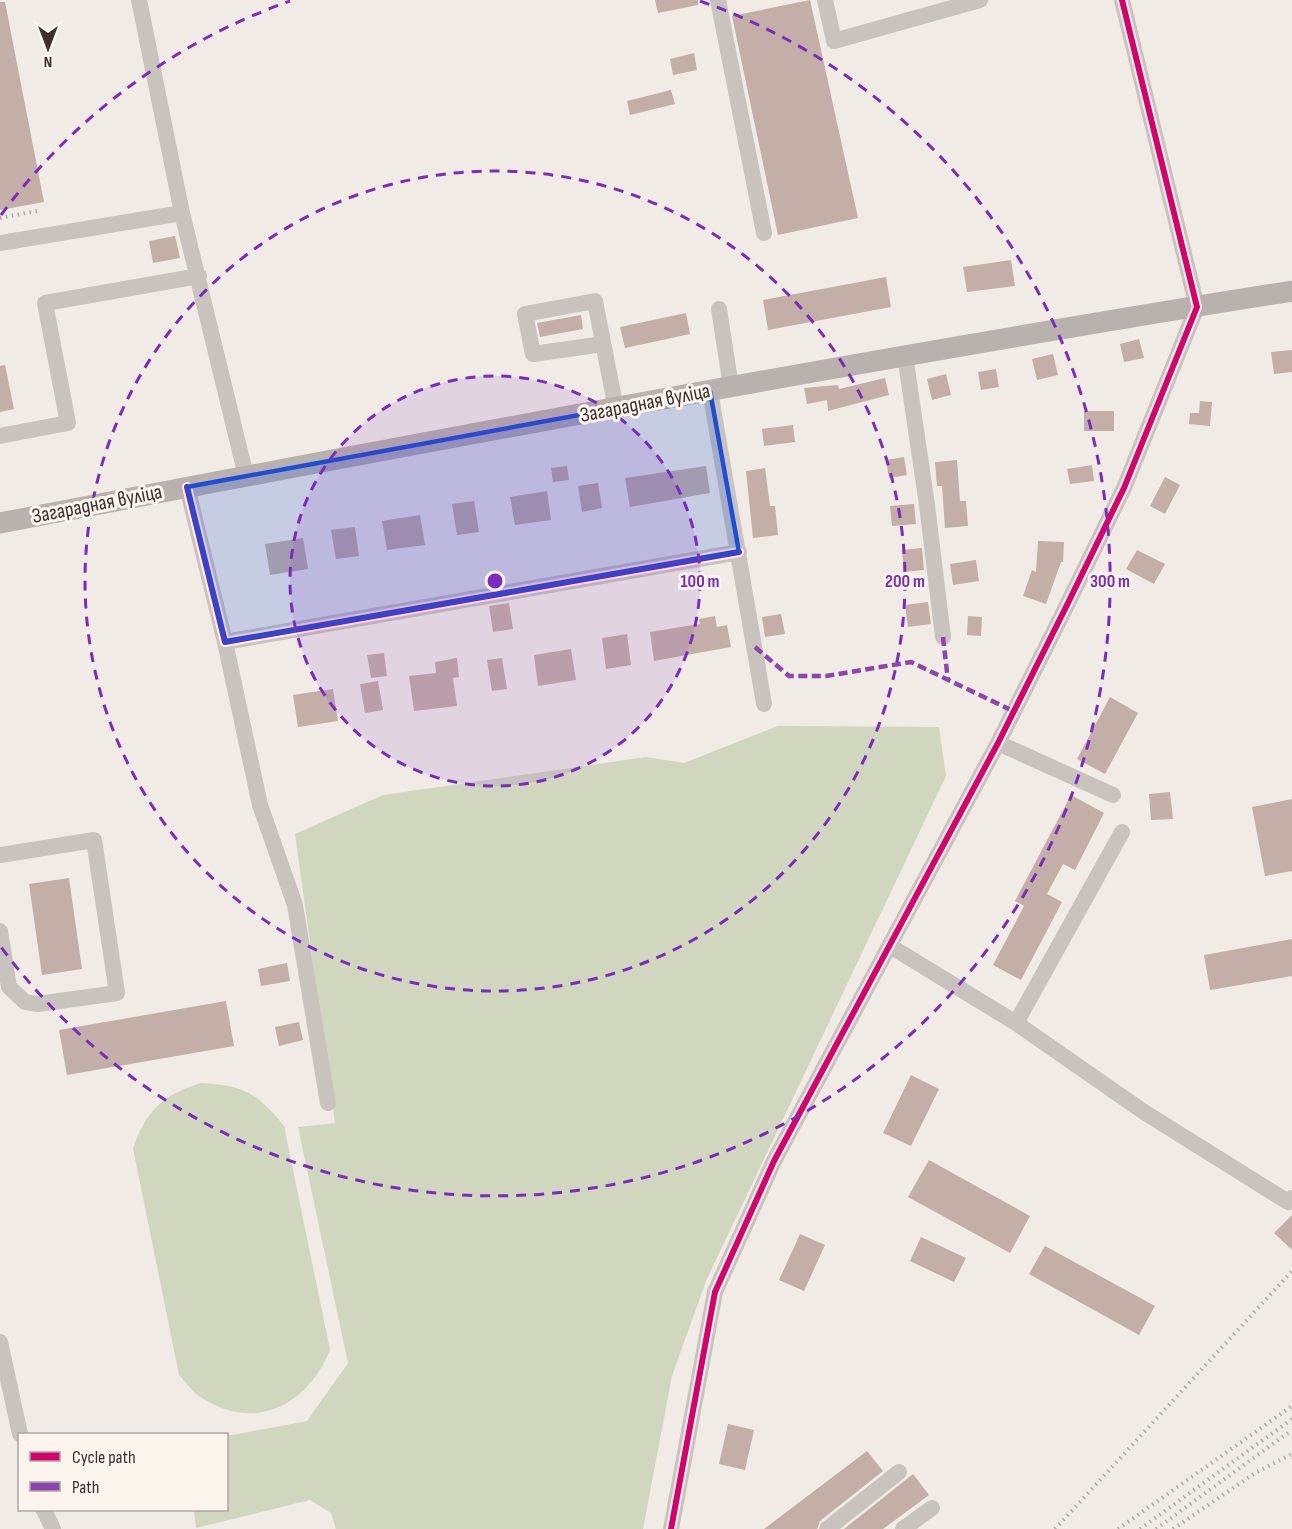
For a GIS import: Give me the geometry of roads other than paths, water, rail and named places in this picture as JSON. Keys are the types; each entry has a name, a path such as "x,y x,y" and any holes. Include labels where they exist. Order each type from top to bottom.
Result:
{"main road":[{"name":"Загарадная вуліца","path":"0,523 905,355 1056,328 1292,291"}],"street":[{"path":"140,0 182,213 246,476"},
{"path":"718,0 765,233"},
{"path":"825,0 834,41 980,0"},
{"path":"671,1529 715,1292 774,1161 998,743 1124,488 1197,307 1122,0"},
{"path":"0,243 182,213"},
{"path":"0,436 68,423 45,303 198,276"},
{"path":"603,344 532,354 525,314 596,301 616,409"},
{"path":"719,309 731,387"},
{"path":"905,355 943,637"},
{"path":"710,391 764,704"},
{"path":"187,487 225,642 260,805 295,905 328,1103"},
{"path":"225,642 739,552"},
{"path":"998,743 1113,795"},
{"path":"1016,1023 1122,832"},
{"path":"0,855 94,840 117,993 38,1004 25,1002 9,987 0,931"},
{"path":"890,946 1016,1023 1144,1112 1288,1202 1292,1198"},
{"path":"0,1342 20,1433"},
{"path":"827,1529 898,1472"},
{"path":"903,1529 932,1508"},
{"path":"45,1511 53,1529"}],"railway":[{"path":"0,218 37,211"},
{"path":"1055,1529 1292,1271"},
{"path":"1118,1529 1292,1406"},
{"path":"1140,1529 1292,1419"},
{"path":"1156,1529 1292,1430"},
{"path":"1173,1529 1255,1473 1292,1454"}]}
